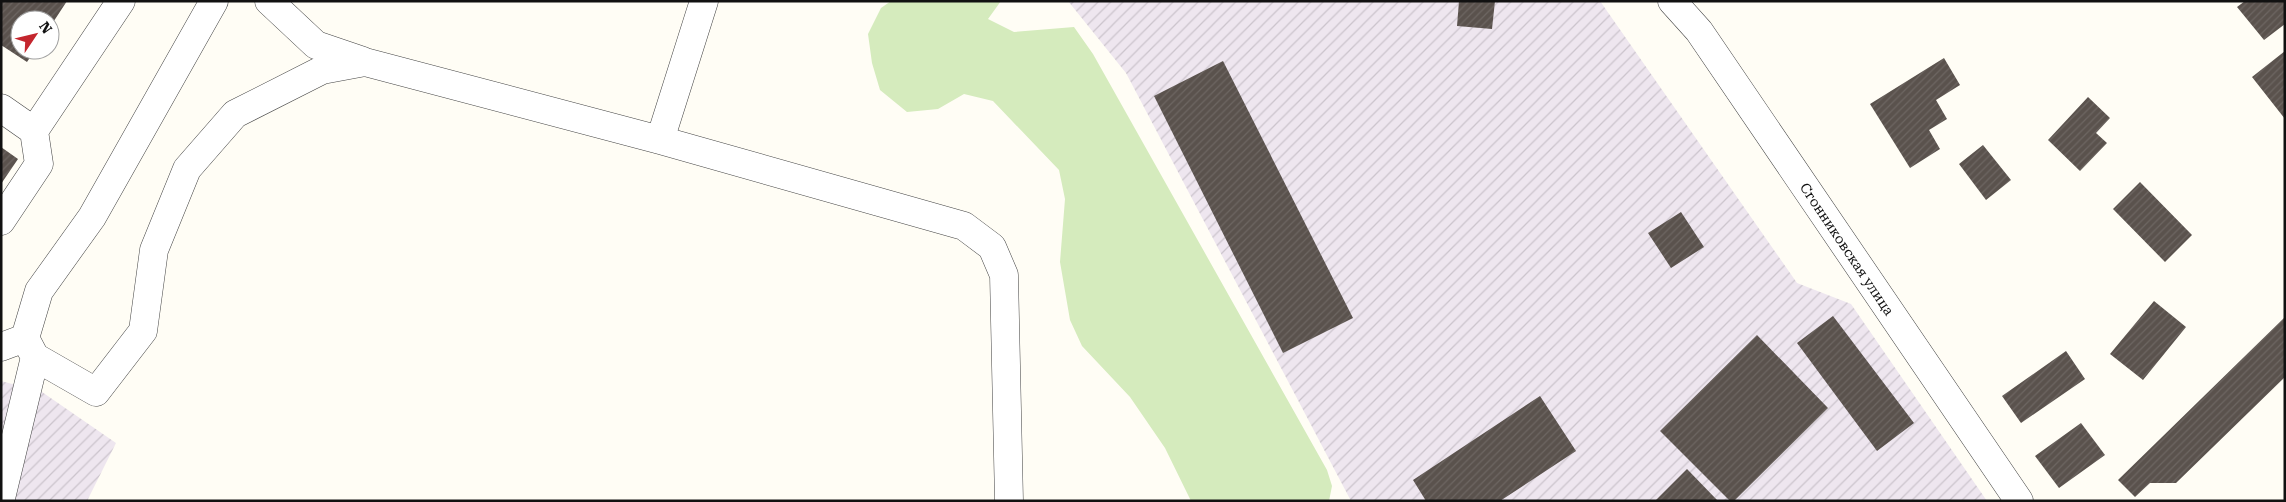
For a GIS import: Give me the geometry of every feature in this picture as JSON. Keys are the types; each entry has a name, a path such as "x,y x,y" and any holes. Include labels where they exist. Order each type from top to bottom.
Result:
{"street":[{"path":"1,221 39,164 34,131 121,1"},
{"path":"1,498 20,348 39,291 92,217 214,1"},
{"path":"269,1 316,45 365,62 660,140 964,226 992,247 1004,275 1008,501"},
{"path":"660,140 704,1"},
{"name":"Сгонниковская улица","path":"1672,1 1699,31 2018,501"},
{"path":"20,348 96,392 143,331 154,250 187,169 235,114 322,70 365,62"},
{"path":"1,108 34,131"}],"shaded area":[{"path":"1068,1 1600,1 1797,283 1851,304 1987,501 1351,501 1126,73"},
{"path":"1,381 42,392 116,443 87,501 1,501"}],"green space":[{"path":"891,1 1001,1 988,19 1014,32 1074,27 1093,54 1327,470 1332,486 1329,501 1191,501 1165,448 1130,397 1082,346 1070,320 1060,262 1065,199 1059,170 993,101 964,94 938,109 907,112 880,90 872,63 868,34 881,8"}],"building":[{"path":"1,1 67,1 60,12 60,10 10,10 10,51 1,45"},
{"path":"1459,1 1495,1 1492,29 1457,26"},
{"path":"2245,1 2285,1 2285,24 2264,40 2237,7"},
{"path":"2285,51 2285,119 2252,77"},
{"path":"1944,58 1960,85 1936,100 1947,119 1929,130 1940,149 1910,168 1870,104"},
{"path":"1223,61 1353,318 1283,353 1154,96"},
{"path":"2088,97 2110,118 2096,133 2107,143 2080,171 2048,140"},
{"path":"1983,145 2011,180 1986,200 1959,164"},
{"path":"1,147 18,159 1,184"},
{"path":"2140,182 2192,235 2165,262 2113,209"},
{"path":"1681,212 1704,247 1671,268 1648,233"},
{"path":"2154,301 2186,327 2143,380 2110,354"},
{"path":"1833,316 1914,423 1877,451 1797,343"},
{"path":"2285,317 2285,377 2176,483 2150,483 2135,497 2118,480"},
{"path":"1757,335 1828,408 1734,501 1730,501 1660,431"},
{"path":"2066,351 2085,379 2021,423 2002,396"},
{"path":"1540,396 1576,451 1500,501 1426,501 1413,480"},
{"path":"2081,423 2105,455 2059,488 2035,456"},
{"path":"1687,469 1718,501 1655,501"}]}
